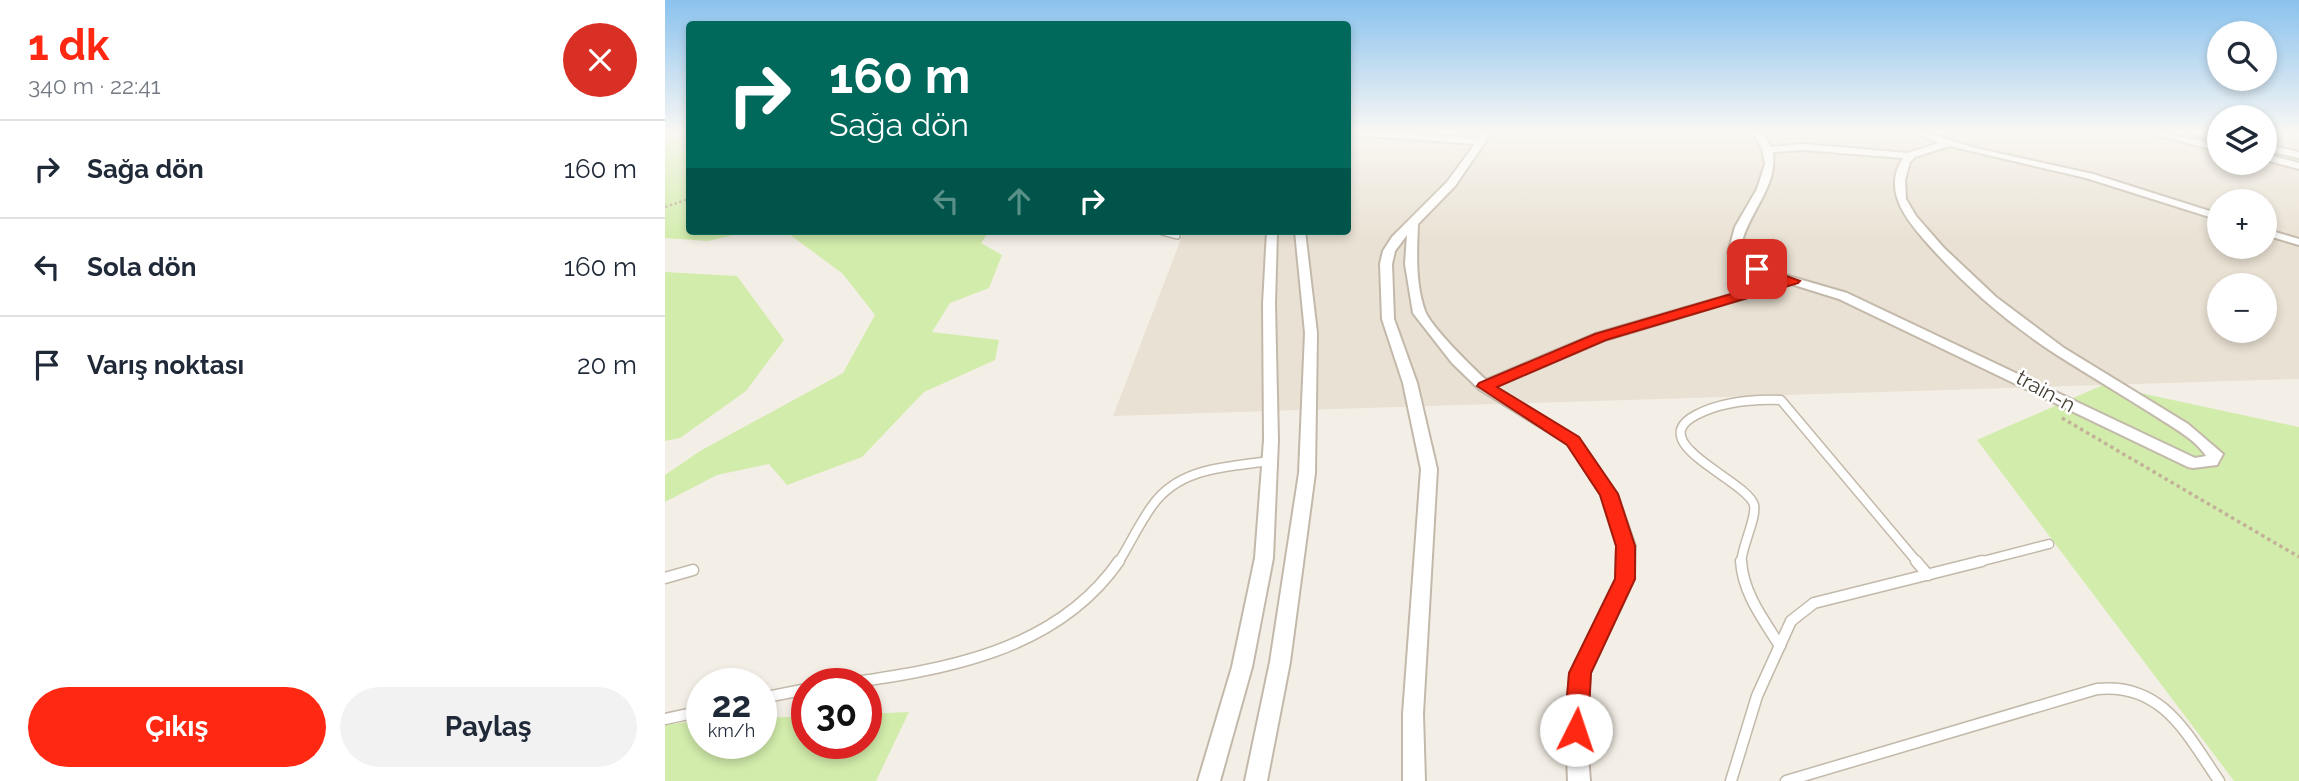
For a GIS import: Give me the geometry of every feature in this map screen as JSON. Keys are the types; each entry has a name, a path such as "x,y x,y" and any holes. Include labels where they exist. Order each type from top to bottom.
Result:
{"street":[{"path":"1413,781 1413,714 1429,469 1410,383 1388,319 1386,264 1396,239 1451,184 1462,168"},
{"path":"1770,168 1770,173 1745,215 1734,243 1734,253 1744,263 1793,281 1818,286 1854,301 2193,463 2212,461 2215,454 2181,425 2115,386 2021,324 1972,281 1925,232 1903,204 1899,194 1903,168"},
{"path":"2058,168 2207,213"},
{"path":"1413,223 1411,264 1419,313 1457,360 1485,386 1573,441 1609,494 1626,546 1625,579 1580,673 1576,730 1579,781"},
{"path":"1209,781 1243,667 1264,558 1270,461 1272,235"},
{"path":"1256,781 1280,662 1307,473 1311,333 1300,235"},
{"path":"2277,236 2299,242"},
{"path":"1485,386 1600,337 1793,281"}],"lane":[{"path":"1780,646 1745,588 1742,575 1741,550 1753,518 1754,503 1745,490 1710,467 1683,443 1680,433 1682,426 1692,417 1718,407 1765,398 1781,400 1928,575"},
{"path":"882,677 959,663 1016,643 1057,621 1093,591 1118,563 1154,503 1168,488 1195,474 1270,461"},
{"path":"1731,781 1757,696 1791,621 1814,603 2049,544"},
{"path":"665,578 693,570"},
{"path":"1786,781 2097,689 2115,687 2145,696 2169,713 2219,781"},
{"path":"665,719 686,714"}],"path":[{"path":"665,207 686,200"},
{"name":"train-n","path":"2054,413 2299,557"}],"shaded area":[{"path":"1351,168 2207,168 2207,175 2277,175 2277,168 2299,168 2299,379 1113,416 1182,235 1351,235"}],"green space":[{"path":"665,168 686,168 686,235 733,235 708,241 665,238"},
{"path":"790,235 986,235 981,243 1002,255 989,288 950,303 932,332 999,340 995,360 924,392 862,457 787,485 769,464 717,475 665,502 665,475 700,451 843,373 875,315 843,274"},
{"path":"665,272 737,276 784,340 746,391 680,438 665,441"},
{"path":"2103,385 2299,427 2299,781 2234,781 1977,440"},
{"path":"909,712 876,781 665,781 665,725 686,722 686,759 777,759 777,717 791,717 791,759 882,759 882,713"}],"route":[{"path":"1576,730 1580,673 1625,579 1626,546 1609,494 1573,441 1485,386 1600,337 1793,281 1757,269"}]}
